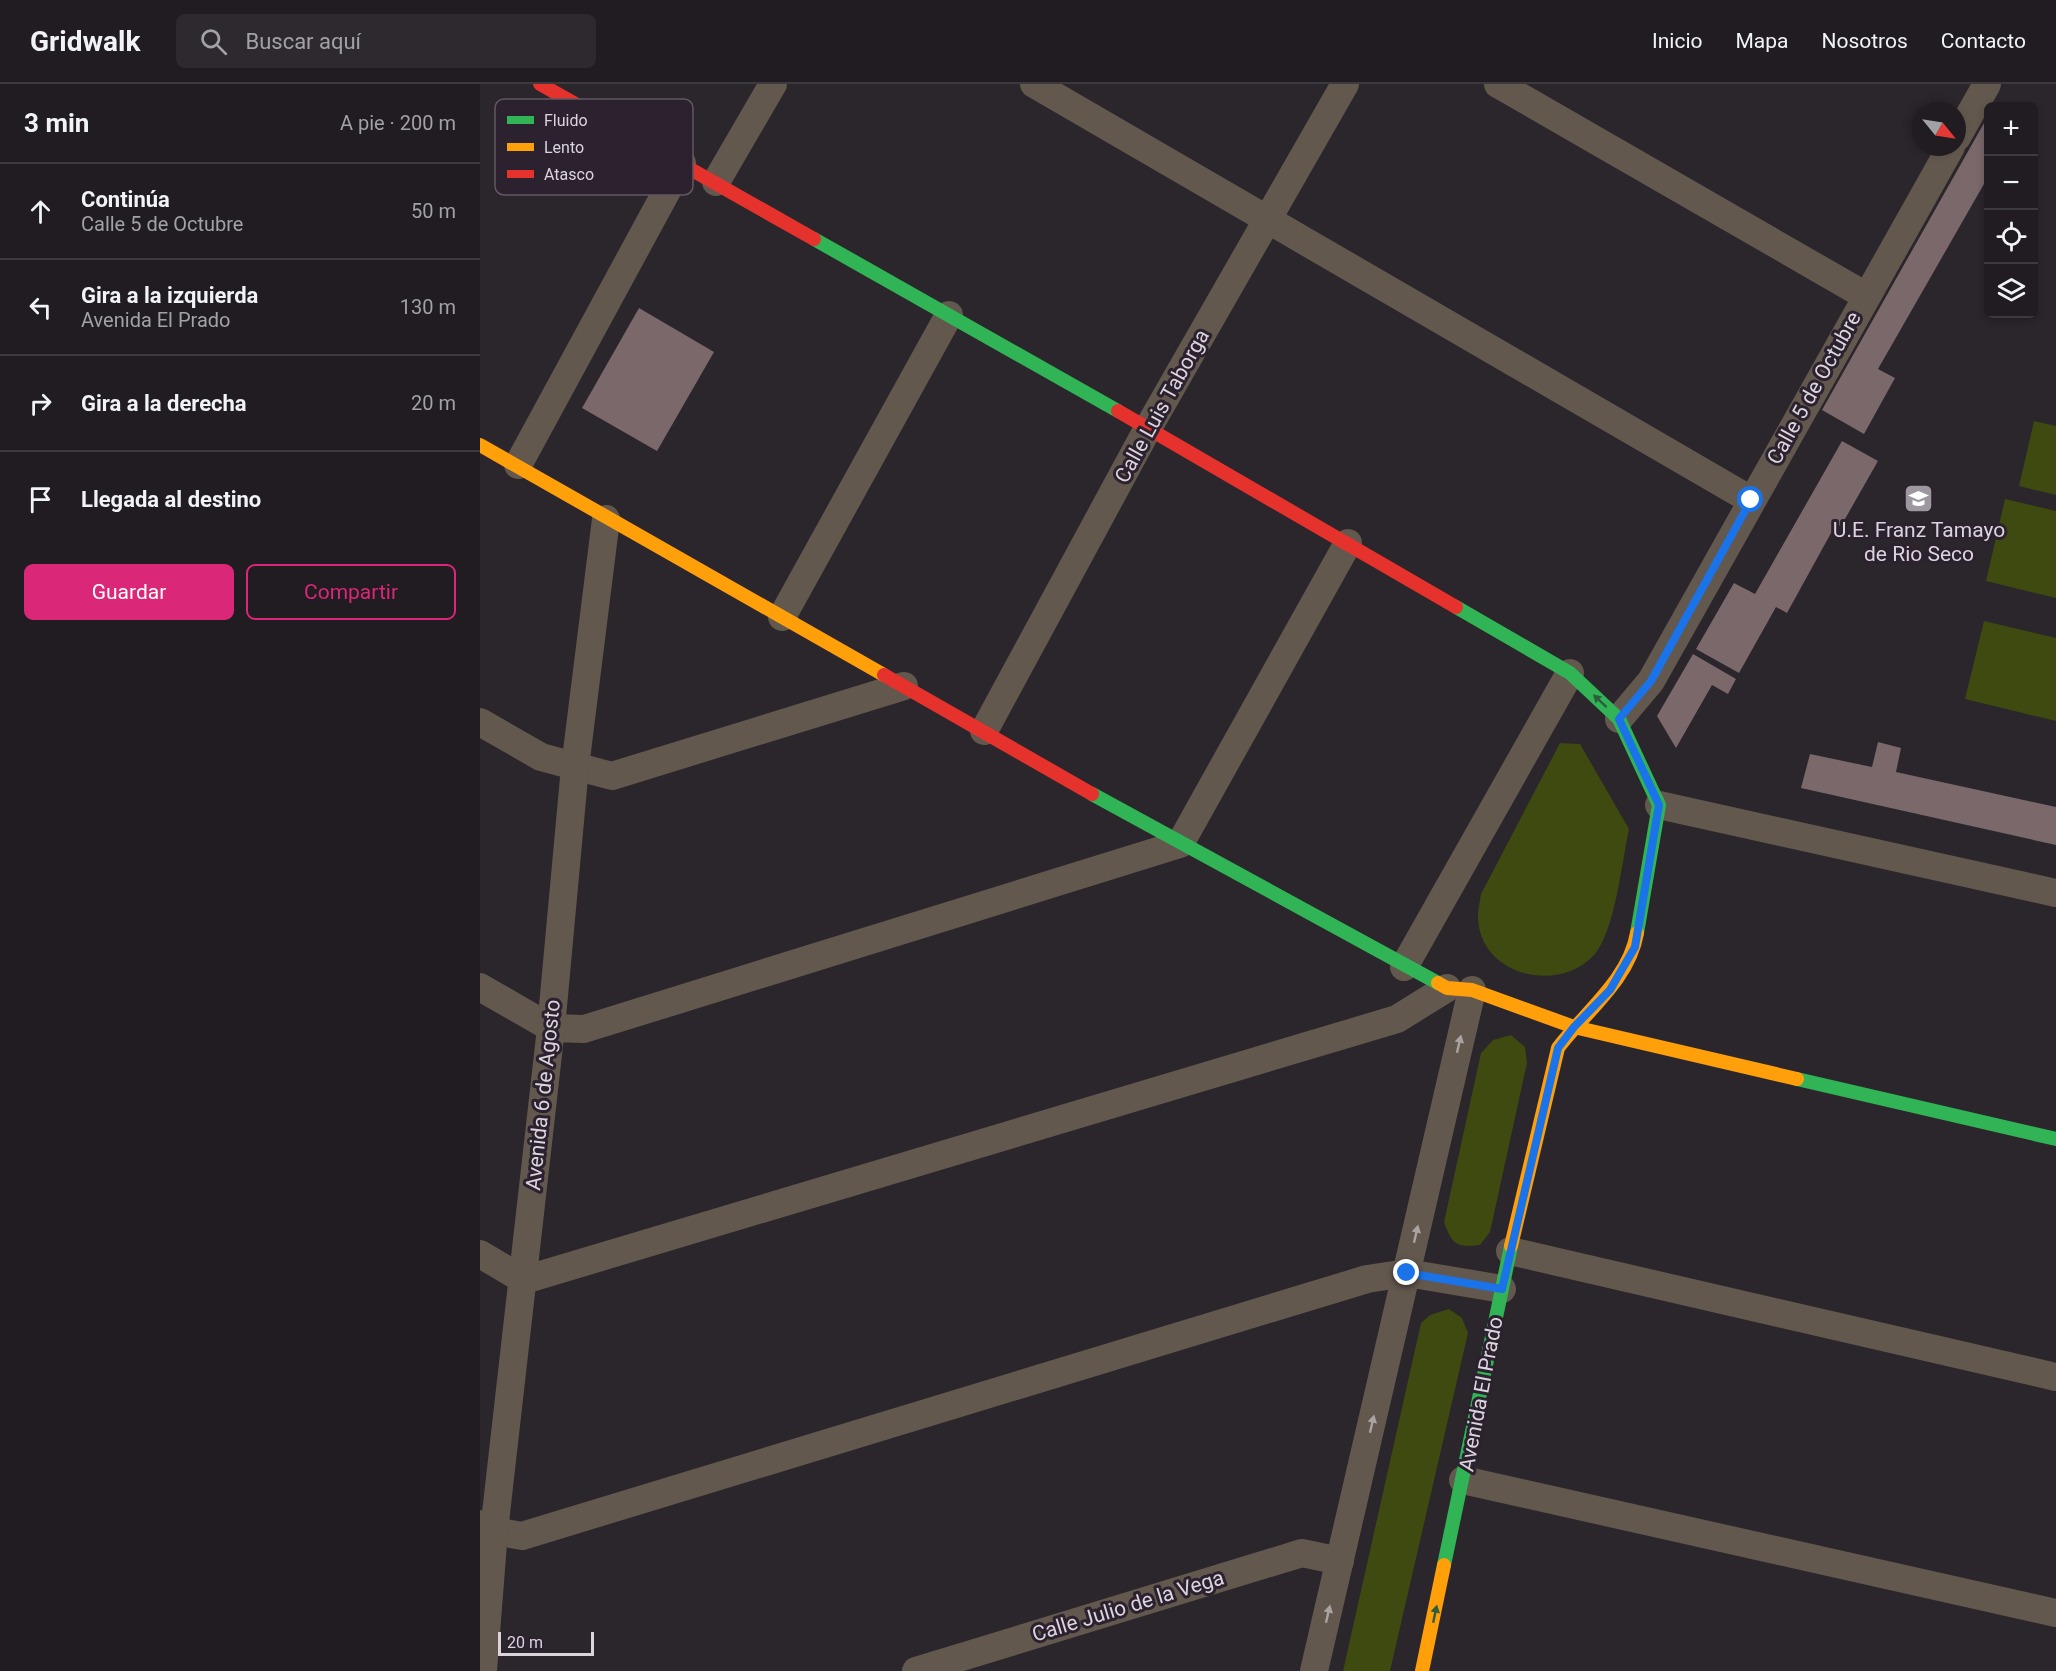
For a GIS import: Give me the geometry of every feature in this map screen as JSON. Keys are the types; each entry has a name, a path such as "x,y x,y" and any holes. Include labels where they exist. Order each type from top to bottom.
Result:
{"street":[{"path":"540,84 567,99"},
{"path":"716,182 773,84"},
{"path":"1034,84 1751,500"},
{"name":"Calle Luis Taborga","path":"984,731 1148,428 1345,84"},
{"path":"1498,84 1866,296"},
{"path":"1966,115 1977,88"},
{"name":"Calle 5 de Octubre","path":"1619,719 1651,681 1947,156"},
{"path":"693,169 1148,428 1570,673 1619,719 1659,805 2056,892"},
{"path":"518,465 665,195"},
{"path":"782,617 949,315"},
{"path":"480,445 518,465 606,519 1180,844 1404,967 1459,989 1574,1027 2056,1139"},
{"name":"Avenida 6 de Agosto","path":"483,1671 487,1527 524,1280 551,1028 575,767 606,519"},
{"path":"480,987 551,1028 584,1029 1180,844 1348,543"},
{"path":"1404,967 1570,673"},
{"path":"480,722 541,757 612,776 904,686"},
{"name":"Avenida El Prado","path":"1422,1671 1510,1251 1558,1048 1574,1027 1610,990 1635,947 1659,805"},
{"path":"1314,1671 1407,1273 1459,989"},
{"path":"480,1254 524,1280 1397,1019 1459,989"},
{"path":"1510,1251 2056,1377"},
{"path":"487,1527 522,1536 1367,1279 1407,1273 1502,1289"},
{"path":"1463,1480 2056,1612"},
{"name":"Calle Julio de la Vega","path":"916,1671 1302,1553 1340,1561"}],"green space":[{"path":"2034,421 2056,426 2056,495 2019,486"},
{"path":"2005,499 2056,511 2056,598 1986,581"},
{"path":"1984,621 2056,638 2056,721 1965,699"},
{"path":"1560,743 1580,744 1629,829 1612,913 1601,944 1594,955 1579,967 1561,974 1541,976 1522,973 1505,965 1491,953 1482,936 1478,913 1481,894"},
{"path":"1511,1035 1525,1047 1527,1063 1490,1232 1480,1245 1460,1245 1453,1240 1444,1222 1481,1053 1493,1040"},
{"path":"1449,1309 1462,1318 1468,1333 1390,1671 1343,1671 1421,1323 1430,1315"}],"building":[{"path":"1984,123 1984,184 1878,369 1895,378 1864,434 1822,410"},
{"path":"639,308 714,352 657,451 582,408"},
{"path":"1842,441 1878,461 1841,526 1836,524 1787,613 1776,607 1739,673 1696,649 1734,583 1755,594"},
{"path":"1693,654 1736,679 1728,694 1712,685 1676,748 1657,716"},
{"path":"1878,742 1901,748 1896,772 2056,807 2056,845 1801,788 1810,754 1872,767"}],"traffic: fast":[{"path":"814,239 1118,411"},
{"path":"1456,607 1570,673 1619,719 1659,805 1637,933"},
{"path":"1092,794 1438,983"},
{"path":"1797,1079 2056,1139"},
{"path":"1444,1565 1511,1246"}],"traffic: slow":[{"path":"480,445 884,675"},
{"path":"1511,1246 1558,1048 1616,981 1625,966 1637,933"},
{"path":"1438,983 1447,988 1472,990 1574,1027 1797,1079"},
{"path":"1422,1671 1444,1565"}],"traffic: jam":[{"path":"540,84 567,99"},
{"path":"693,171 814,239"},
{"path":"1118,411 1456,607"},
{"path":"884,675 1092,794"}],"place":[{"name":"U.E. Franz Tamayo de Rio Seco","path":"1919,499"}],"route":[{"path":"1407,1273 1502,1289 1558,1048 1574,1027 1610,990 1635,947 1659,805 1619,719 1651,681 1751,500"}]}
